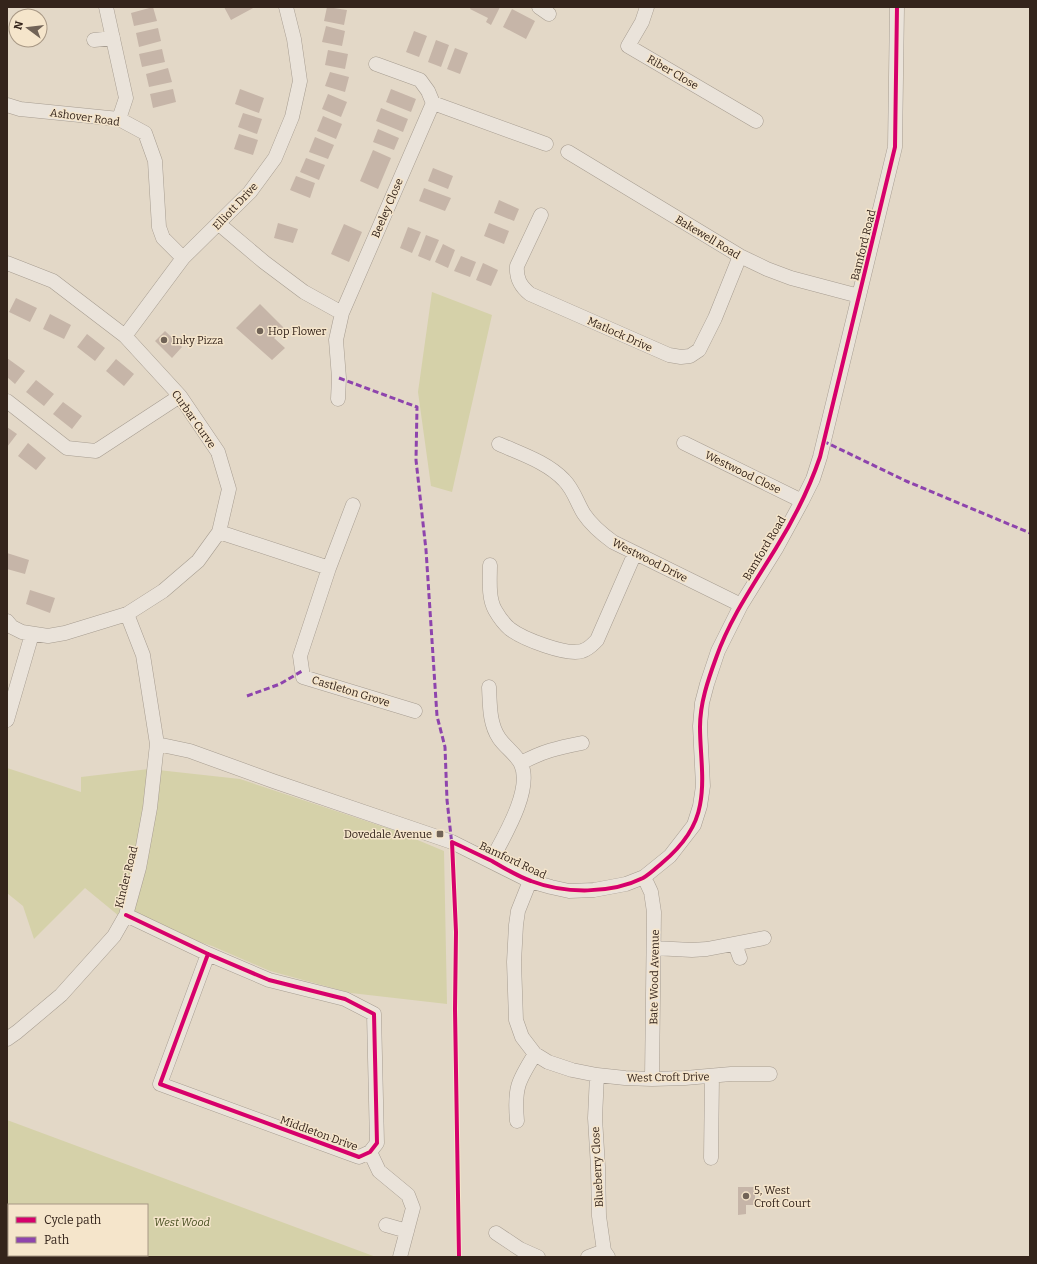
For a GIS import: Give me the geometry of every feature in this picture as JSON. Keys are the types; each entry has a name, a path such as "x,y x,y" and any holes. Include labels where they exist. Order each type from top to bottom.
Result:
{"street":[{"path":"106,7 126,98 120,119"},
{"name":"Elliott Drive","path":"125,336 183,258 250,192 275,158 292,117 300,81 294,39 286,7"},
{"name":"Riber Close","path":"647,7 642,22 628,46 756,121"},
{"name":"Bamford Road","path":"156,744 190,751 452,842 530,881 551,888 569,891 594,890 626,884 644,877 670,856 694,825 700,806 703,786 700,726 702,703 718,651 740,605 777,547 802,501 813,479 820,457 895,147 897,7"},
{"path":"94,40 113,38"},
{"path":"376,64 420,80 428,91 433,103 546,144"},
{"name":"Beeley Close","path":"338,399 339,378 336,340 342,313 433,103"},
{"name":"Ashover Road","path":"7,105 20,109 120,119 145,133 155,161 159,227 163,238 183,258"},
{"name":"Bakewell Road","path":"568,152 740,256 767,269 791,278 860,296"},
{"name":"Matlock Drive","path":"541,215 517,266 516,273 523,288 530,294 669,355 682,357 690,356 699,350 715,318 740,256"},
{"path":"219,224 264,262 304,292 342,313"},
{"name":"Curbar Curve","path":"7,263 53,281 125,336 180,396 218,452 229,489 219,532 198,561 163,591 127,614 65,633 48,636 32,634 12,627 7,621"},
{"path":"7,401 67,448 96,451 180,396"},
{"name":"Westwood Close","path":"684,443 802,501"},
{"name":"Westwood Drive","path":"499,444 543,464 564,480 578,500 584,514 601,534 613,542 740,605"},
{"name":"Castleton Grove","path":"353,505 329,568 300,656 303,677 415,711"},
{"path":"219,532 329,568"},
{"path":"490,565 491,597 494,609 502,621 511,629 524,636 561,651 569,652 581,651 590,648 597,640 635,553"},
{"name":"Kinder Road","path":"7,1039 61,995 114,936 126,915 139,868 150,808 156,744 143,655 127,614"},
{"path":"7,720 32,634"},
{"path":"489,687 490,714 493,726 499,738 521,763 523,782 519,803 512,822 491,861"},
{"path":"521,763 537,754 582,743"},
{"name":"Bate Wood Avenue","path":"644,877 653,899 654,948 652,1079"},
{"name":"West Croft Drive","path":"530,881 518,911 516,925 514,962 516,1020 522,1037 536,1054 548,1062 561,1067 597,1075 652,1079 731,1074 770,1074"},
{"name":"Middleton Drive","path":"126,915 208,954 269,980 345,998 374,1014 377,1143 370,1152 358,1158 160,1084 208,954"},
{"path":"654,948 692,950 707,949 764,938"},
{"path":"735,944 740,958"},
{"path":"517,1121 515,1102 517,1088 520,1079 536,1054"},
{"name":"Blueberry Close","path":"597,1075 595,1118 599,1216 606,1254"},
{"path":"711,1158 712,1076"},
{"path":"370,1152 379,1171 408,1195 413,1208 400,1257"},
{"path":"386,1225 407,1232"},
{"path":"496,1233 520,1249 538,1257"},
{"path":"588,1257 606,1254"}],"green space":[{"path":"432,292 492,315 452,492 431,486 418,392"},
{"path":"7,768 81,792 81,777 149,769 240,779 396,831 444,851 447,1004 351,993 270,971 212,946 119,916 85,888 34,939 23,906 7,893"},
{"name":"West Wood","path":"7,1120 376,1257 7,1257"}],"building":[{"path":"153,7 157,21 134,26 131,13"},
{"path":"224,7 255,7 231,20"},
{"path":"327,7 347,10 344,25 324,21"},
{"path":"471,7 500,7 491,25 486,22 488,18 470,9"},
{"path":"512,9 535,21 526,39 503,27"},
{"path":"326,26 345,31 342,46 322,42"},
{"path":"158,28 161,41 139,47 136,33"},
{"path":"414,31 427,36 419,57 406,52"},
{"path":"436,40 449,45 441,67 428,62"},
{"path":"455,48 468,53 460,74 447,69"},
{"path":"162,49 165,62 142,67 139,54"},
{"path":"328,50 348,54 345,69 325,65"},
{"path":"168,68 172,82 149,87 146,74"},
{"path":"330,72 349,77 345,92 325,86"},
{"path":"173,89 176,102 153,108 150,94"},
{"path":"240,89 264,98 259,113 235,104"},
{"path":"391,89 416,99 411,112 386,102"},
{"path":"328,94 347,102 341,117 322,109"},
{"path":"381,108 408,119 403,132 376,121"},
{"path":"243,113 262,119 257,134 238,127"},
{"path":"323,116 342,124 336,139 317,131"},
{"path":"378,129 399,138 394,150 373,142"},
{"path":"239,134 258,140 253,155 234,149"},
{"path":"315,137 334,145 328,159 309,152"},
{"path":"373,150 391,158 378,189 360,181"},
{"path":"306,158 325,165 319,180 300,172"},
{"path":"433,168 453,176 448,189 428,181"},
{"path":"296,176 315,183 310,198 290,190"},
{"path":"424,188 451,198 445,211 419,201"},
{"path":"499,200 519,209 514,221 494,213"},
{"path":"278,223 298,229 293,243 274,238"},
{"path":"489,223 509,231 504,244 484,236"},
{"path":"344,224 362,232 349,262 331,254"},
{"path":"408,227 421,232 412,253 400,248"},
{"path":"426,235 439,240 430,261 418,256"},
{"path":"443,244 455,250 448,268 435,262"},
{"path":"461,256 476,262 470,277 454,271"},
{"path":"483,263 498,270 491,286 476,280"},
{"path":"16,298 37,308 30,322 9,312"},
{"name":"Hop Flower","path":"260,304 284,328 274,338 285,348 272,360 236,328"},
{"path":"50,314 71,325 64,339 43,329"},
{"path":"165,331 182,347 172,358 155,341"},
{"path":"87,334 105,348 95,361 77,347"},
{"path":"7,358 25,371 15,384 7,377"},
{"path":"116,359 134,374 124,386 106,371"},
{"path":"36,380 54,394 44,406 26,392"},
{"path":"63,402 82,416 72,429 53,414"},
{"path":"7,427 17,434 7,447"},
{"path":"28,443 46,458 36,470 18,456"},
{"path":"7,553 29,560 25,574 7,569"},
{"path":"30,590 55,598 50,613 26,604"},
{"name":"5, West Croft Court","path":"738,1187 755,1187 755,1205 746,1205 746,1214 738,1215"}],"marked path":[{"path":"339,378 417,407 416,460 426,550 437,716 445,747 447,800 452,845"},
{"path":"823,441 906,481 1030,533"},
{"path":"247,696 280,684 302,671"}],"cycle path":[{"path":"459,1257 455,1009 456,932 452,842 531,881 558,888 588,890 617,887 643,878 669,857 691,830 698,813 701,795 701,709 713,666 735,615 795,515 811,481 820,457 895,147 897,7"},
{"path":"126,915 208,954 269,980 345,999 374,1014 377,1143 370,1152 359,1157 160,1084 208,954"}],"place":[{"name":"Hop Flower","path":"260,331"},
{"name":"Inky Pizza","path":"164,340"},
{"name":"Dovedale Avenue","path":"440,834"},
{"name":"5, West Croft Court","path":"746,1196"}]}
